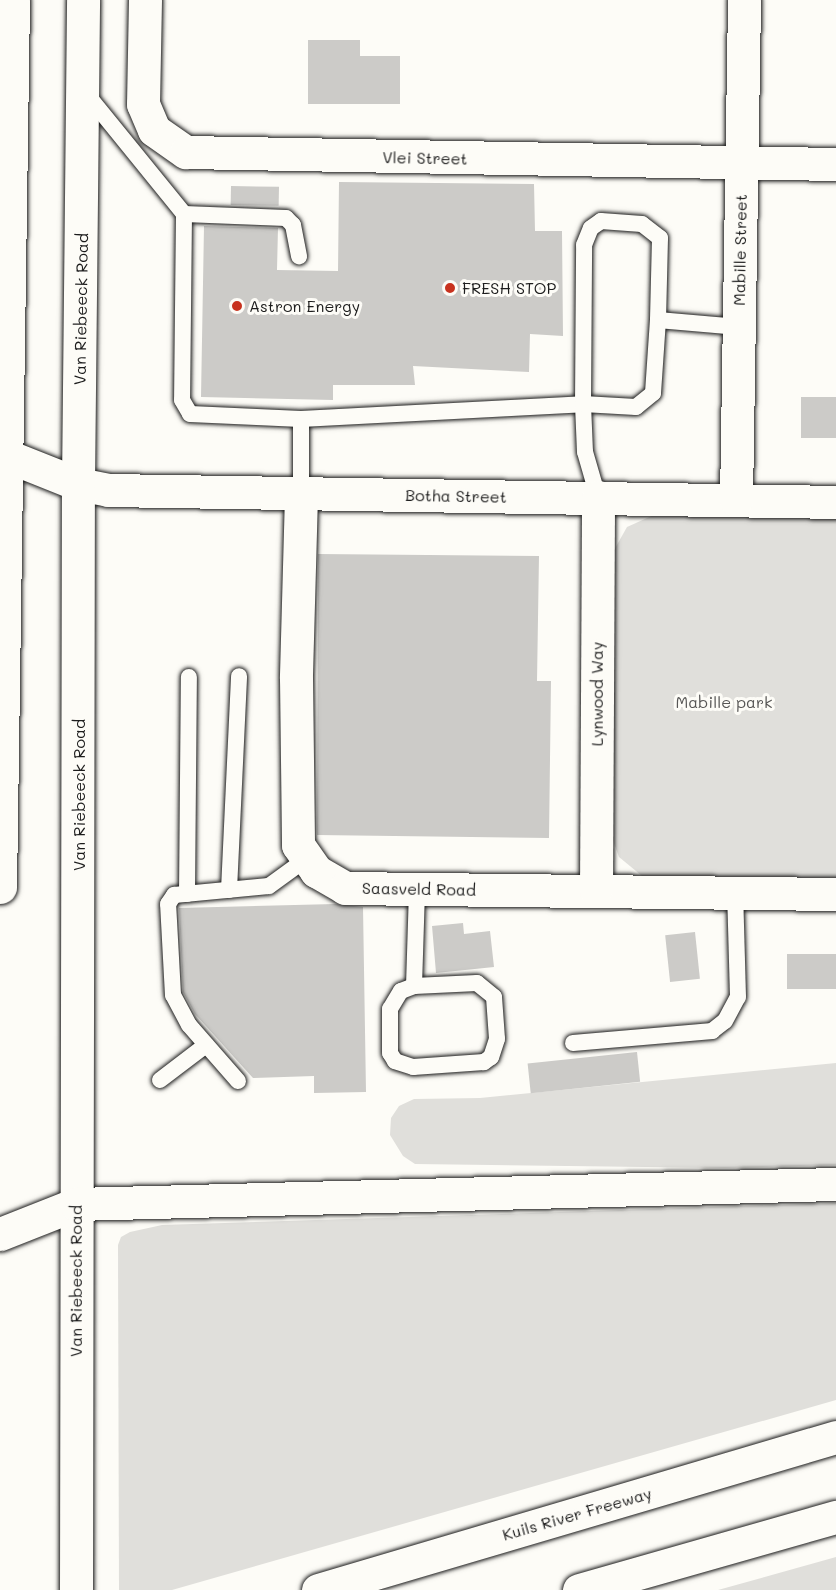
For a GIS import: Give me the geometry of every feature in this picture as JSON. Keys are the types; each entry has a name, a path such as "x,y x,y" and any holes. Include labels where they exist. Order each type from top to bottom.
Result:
{"main road":[{"path":"0,887 4,455 13,0"},
{"name":"Van Riebeeck Road","path":"75,1590 76,1204 79,1147 78,484 83,0"},
{"name":"Vlei Street","path":"145,0 143,104 154,130 186,152 836,164"},
{"name":"Mabille Street","path":"736,500 744,0"},
{"name":"Botha Street","path":"4,455 78,484 108,490 301,495 598,497 836,502"},
{"path":"301,495 297,774 298,845 306,859"},
{"name":"Lynwood Way","path":"596,891 598,497"},
{"name":"Saasveld Road","path":"306,859 316,871 345,888 836,894"},
{"path":"0,1234 76,1204 836,1184"},
{"name":"Kuils River Freeway","path":"318,1590 836,1437"},
{"path":"579,1590 836,1517"}],"lane":[{"path":"82,89 184,214 184,409 190,414 301,419 583,404 636,407 647,400 657,379 660,238 642,224 601,221 591,228 584,245 583,404 585,452 598,497"},
{"path":"184,214 286,218 293,225 299,256"},
{"path":"658,320 739,327"},
{"path":"301,419 301,495"},
{"path":"229,890 239,676"},
{"path":"187,894 189,677"},
{"path":"238,1081 189,1025 173,995 168,904 174,895 269,886 306,859"},
{"path":"414,986 417,889"},
{"path":"573,1043 712,1031 725,1021 738,997 735,892"},
{"path":"477,983 489,990 494,997 497,1039 491,1057 484,1062 413,1067 395,1061 390,1053 390,1009 401,991 414,986 477,983"},
{"path":"160,1080 206,1045"}],"green space":[{"name":"Mabille park","path":"656,514 836,518 836,879 642,876 619,857 612,838 613,552 627,527"},
{"path":"836,1063 836,1165 725,1168 415,1164 403,1156 390,1135 391,1118 399,1106 414,1099 480,1098"},
{"path":"836,1203 836,1400 172,1590 119,1590 118,1245 121,1237 130,1232 162,1225"},
{"path":"836,1557 836,1590 718,1590"}],"building":[{"path":"308,40 360,40 360,56 400,56 400,104 308,104"},
{"name":"FRESH STOP","path":"339,182 534,184 535,231 562,231 563,336 530,334 529,372 413,366 415,385 333,385 333,400 201,397 204,226 278,228 277,270 338,271"},
{"path":"231,186 279,187 279,206 231,205"},
{"path":"801,397 836,397 836,438 801,438"},
{"path":"318,554 539,556 537,681 551,681 549,838 317,835"},
{"path":"335,904 363,907 366,1092 314,1093 314,1076 253,1078 195,1014 183,992 179,908"},
{"path":"463,923 464,934 490,931 494,967 436,973 432,926"},
{"path":"695,932 700,979 670,982 665,935"},
{"path":"787,954 836,954 836,989 787,989"},
{"path":"637,1052 640,1082 531,1093 528,1063"}],"place":[{"name":"FRESH STOP","path":"450,288"},
{"name":"Astron Energy","path":"237,306"}]}
